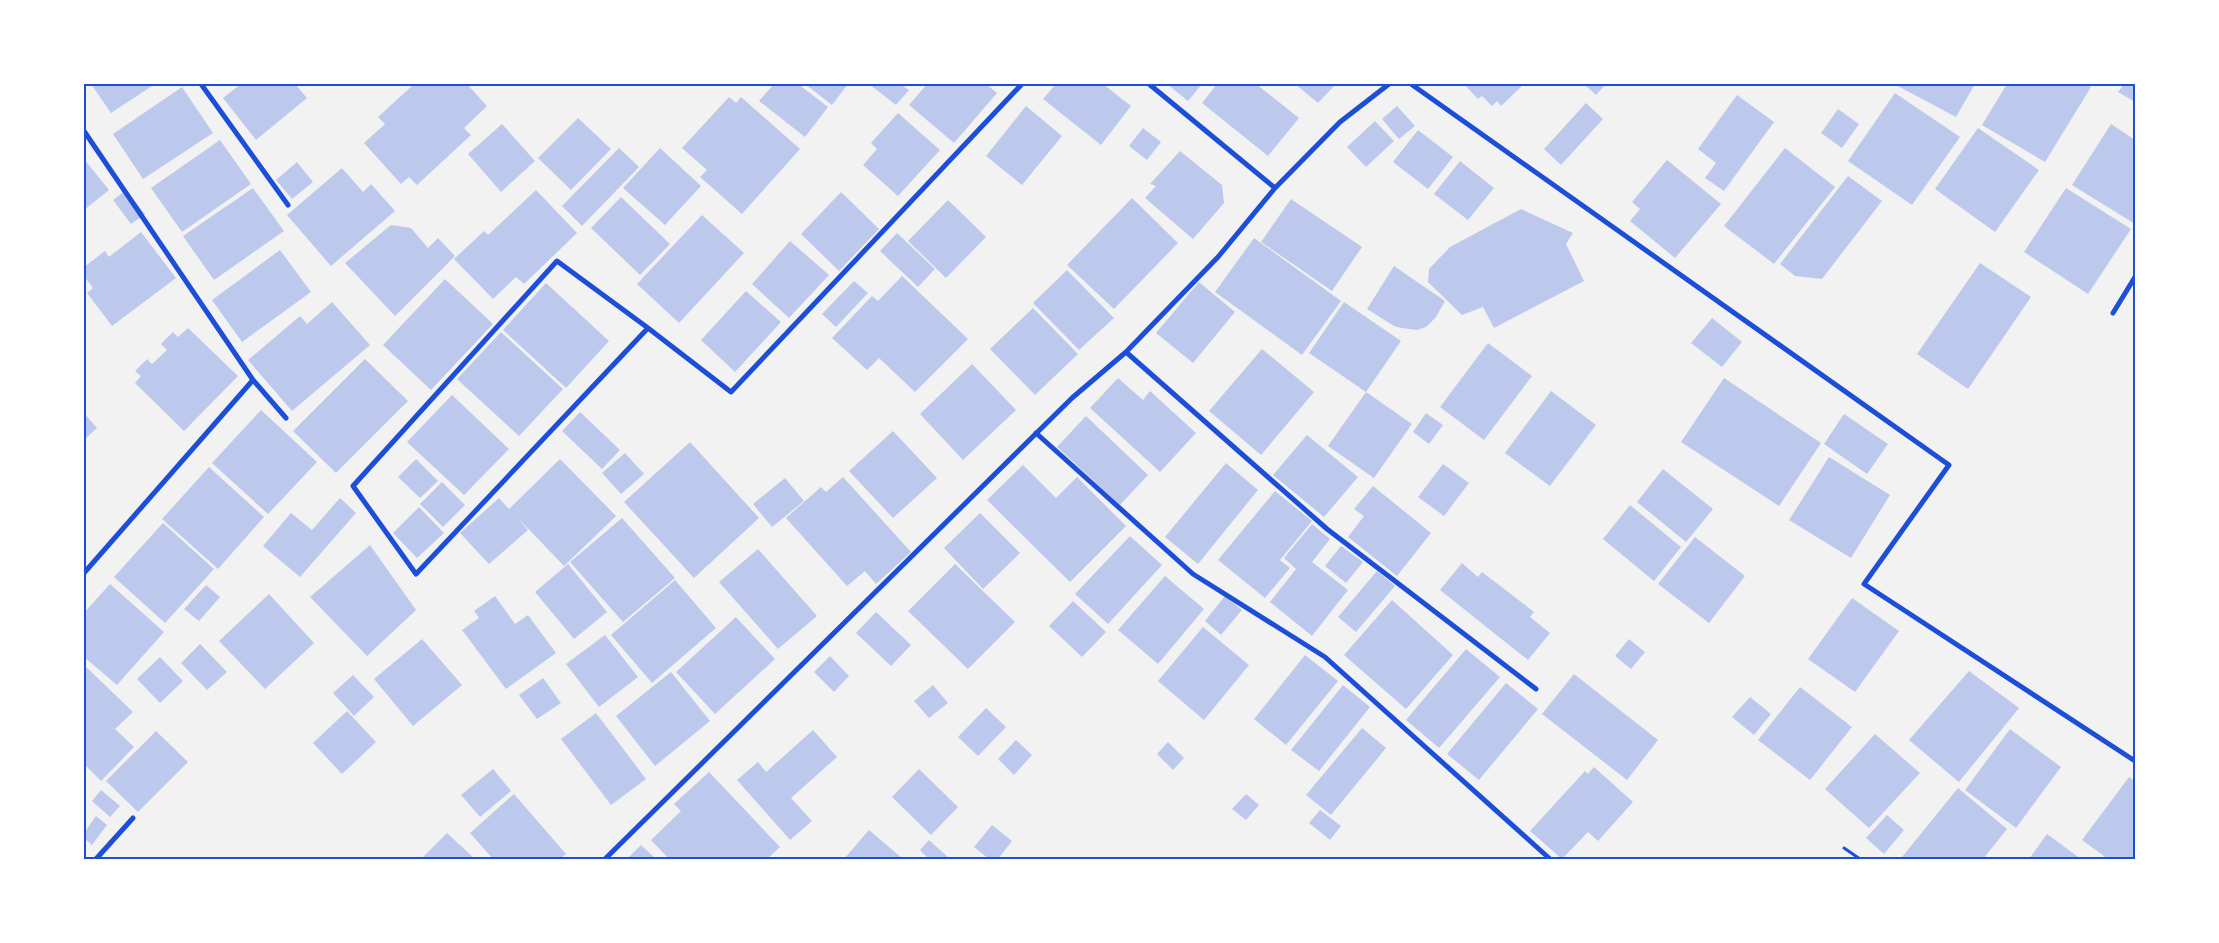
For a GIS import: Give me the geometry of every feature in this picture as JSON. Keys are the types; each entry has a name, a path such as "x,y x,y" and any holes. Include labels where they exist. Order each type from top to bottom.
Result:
{"street":[{"path":"201,84 288,205"},
{"path":"648,328 416,574 353,486 557,261 648,328 731,392 1022,84"},
{"path":"1149,84 1275,188"},
{"path":"605,859 1036,433 1072,398 1126,352 1218,257 1275,188 1340,122 1389,84"},
{"path":"1411,84 1948,465 1864,584 2135,761"},
{"path":"84,131 253,380 286,418"},
{"path":"2113,313 2135,277"},
{"path":"1126,352 1327,529 1536,689"},
{"path":"84,573 253,380"},
{"path":"1036,433 1193,574 1325,657 1550,859"},
{"path":"96,859 133,818"}],"path":[{"path":"1844,848 1860,859"}],"building":[{"path":"91,84 155,84 111,113"},
{"path":"241,84 295,84 307,98 256,140 223,98"},
{"path":"414,84 467,84 487,106 464,128 471,135 417,185 409,177 401,184 364,143 385,124 378,117"},
{"path":"774,84 798,84 828,107 805,137 759,101"},
{"path":"805,84 848,84 832,105"},
{"path":"869,84 900,84 909,90 896,105"},
{"path":"927,84 986,84 997,93 954,143 909,105"},
{"path":"1056,84 1103,84 1131,106 1101,145 1043,99"},
{"path":"1167,84 1202,84 1188,101"},
{"path":"1217,84 1256,84 1299,118 1268,156 1202,103"},
{"path":"1295,84 1336,84 1318,103"},
{"path":"1464,84 1524,84 1501,106 1497,101 1492,106 1482,96 1478,99"},
{"path":"1584,84 1606,84 1596,95"},
{"path":"1894,84 1975,84 1956,117"},
{"path":"2007,84 2085,84 2091,87 2045,162 1982,125"},
{"path":"2124,84 2135,84 2135,102 2118,92"},
{"path":"182,87 213,133 143,179 113,134"},
{"path":"1895,93 1960,137 1912,205 1848,161"},
{"path":"1737,95 1774,122 1724,191 1705,178 1716,163 1698,149"},
{"path":"729,97 736,103 741,97 800,149 742,214 700,177 707,170 682,148"},
{"path":"1586,103 1603,119 1561,165 1544,149"},
{"path":"1026,106 1062,136 1022,185 986,156"},
{"path":"1397,106 1415,126 1399,139 1382,119"},
{"path":"1838,109 1859,124 1842,148 1821,133"},
{"path":"898,113 940,150 898,196 863,165 877,149 871,143"},
{"path":"578,118 611,149 571,190 538,158"},
{"path":"1375,121 1394,141 1366,167 1347,147"},
{"path":"502,124 535,161 501,192 468,154"},
{"path":"2111,124 2135,140 2135,224 2072,185"},
{"path":"1143,128 1161,142 1147,160 1129,146"},
{"path":"1978,128 2039,170 1995,232 1935,189"},
{"path":"1418,130 1453,157 1428,189 1393,162"},
{"path":"220,140 251,184 182,232 151,188"},
{"path":"619,148 639,167 582,226 562,206"},
{"path":"660,148 701,186 665,225 623,188"},
{"path":"1785,148 1835,187 1774,264 1724,226"},
{"path":"1180,151 1222,185 1224,203 1193,239 1145,198 1156,186 1150,184"},
{"path":"84,159 109,190 84,210"},
{"path":"1667,160 1721,204 1675,258 1630,221 1640,209 1632,202"},
{"path":"1460,161 1494,188 1468,220 1434,194"},
{"path":"297,162 313,182 292,199 276,180"},
{"path":"342,168 363,192 371,184 395,211 331,266 287,215"},
{"path":"1848,176 1882,201 1822,279 1795,276 1780,264"},
{"path":"253,188 284,231 214,280 183,236"},
{"path":"2066,188 2131,229 2088,294 2024,252"},
{"path":"126,190 145,214 131,224 113,200"},
{"path":"536,190 577,233 524,284 516,277 493,299 454,259 484,231 488,235"},
{"path":"841,192 879,229 839,271 801,234"},
{"path":"621,197 670,244 640,275 591,228"},
{"path":"1132,198 1178,243 1114,309 1067,265"},
{"path":"1291,199 1362,247 1332,291 1261,242"},
{"path":"948,200 986,237 946,278 908,241"},
{"path":"1521,209 1573,233 1566,244 1584,281 1494,328 1483,307 1462,315 1428,282 1429,269 1450,247"},
{"path":"702,215 744,253 679,323 637,284"},
{"path":"391,225 411,228 428,248 438,238 455,256 395,316 345,263"},
{"path":"141,232 176,278 112,326 87,293 93,288 84,276 84,267 105,251 109,257"},
{"path":"897,233 935,269 918,287 880,251"},
{"path":"1254,238 1341,301 1302,355 1215,292"},
{"path":"790,241 829,275 789,318 752,284"},
{"path":"280,250 311,292 242,342 212,300"},
{"path":"1980,263 2031,297 1968,389 1917,354"},
{"path":"1394,266 1445,301 1436,317 1426,327 1417,330 1394,326 1367,309"},
{"path":"1067,270 1114,318 1079,350 1033,303"},
{"path":"902,276 968,339 915,392 879,358 867,370 832,338 872,296 878,301"},
{"path":"445,279 493,324 431,390 383,345"},
{"path":"854,281 868,293 836,327 822,314"},
{"path":"1199,282 1235,312 1193,363 1156,333"},
{"path":"546,283 609,341 566,388 503,330"},
{"path":"746,291 781,322 735,372 701,340"},
{"path":"332,302 370,345 292,411 248,360 300,316 307,324"},
{"path":"1344,302 1401,341 1366,392 1309,353"},
{"path":"1033,308 1078,354 1035,395 990,349"},
{"path":"1712,318 1742,342 1722,367 1691,343"},
{"path":"188,328 238,376 184,431 135,383 141,376 135,371 147,359 152,364 167,350 161,344 173,332 178,337"},
{"path":"501,332 563,389 519,436 457,379"},
{"path":"1488,343 1532,376 1484,440 1440,407"},
{"path":"1262,349 1314,392 1261,455 1209,411"},
{"path":"365,359 408,401 336,473 293,431"},
{"path":"972,364 1016,410 963,460 920,414"},
{"path":"1118,378 1143,400 1150,391 1196,433 1160,472 1090,408"},
{"path":"1724,378 1821,443 1779,506 1681,442"},
{"path":"1551,391 1596,425 1550,486 1505,453"},
{"path":"1366,392 1412,424 1374,478 1328,446"},
{"path":"452,395 509,449 464,495 407,442"},
{"path":"261,410 317,462 268,514 212,463"},
{"path":"580,412 620,450 602,469 562,431"},
{"path":"84,413 97,428 84,440"},
{"path":"1426,413 1443,425 1429,444 1413,432"},
{"path":"1844,414 1888,444 1867,474 1824,444"},
{"path":"1086,416 1148,475 1120,505 1057,447"},
{"path":"893,431 937,478 893,518 849,471"},
{"path":"1307,435 1358,477 1324,517 1273,475"},
{"path":"690,442 759,518 694,578 624,502"},
{"path":"625,453 644,474 621,494 602,473"},
{"path":"1829,457 1890,495 1851,558 1789,520"},
{"path":"416,459 438,481 420,498 398,477"},
{"path":"560,459 616,516 564,566 517,517 528,530 489,564 460,533 499,498 509,509"},
{"path":"1226,463 1258,490 1198,564 1165,537"},
{"path":"1443,464 1469,483 1444,516 1418,497"},
{"path":"1023,465 1056,498 1077,477 1126,526 1070,582 987,500"},
{"path":"209,467 264,517 218,569 162,519"},
{"path":"1663,469 1713,509 1686,542 1637,502"},
{"path":"843,477 911,552 876,584 865,571 847,586 786,518 821,487 826,492"},
{"path":"785,478 804,501 772,527 753,504"},
{"path":"442,482 465,505 443,527 420,504"},
{"path":"1373,486 1431,533 1397,576 1348,537 1364,516 1354,509"},
{"path":"1275,491 1312,521 1280,560 1290,568 1265,598 1218,560"},
{"path":"340,498 356,513 300,577 263,546 291,513 312,530"},
{"path":"1630,505 1681,547 1654,581 1603,539"},
{"path":"419,507 444,533 417,558 393,533"},
{"path":"980,513 1020,553 983,589 944,548"},
{"path":"622,518 675,578 623,622 570,562"},
{"path":"163,523 214,569 165,623 114,577"},
{"path":"1312,524 1330,539 1312,562 1348,590 1312,636 1270,602 1296,569 1284,558"},
{"path":"1130,536 1162,565 1108,624 1075,594"},
{"path":"1695,537 1745,576 1709,623 1658,584"},
{"path":"370,545 416,610 367,656 310,597"},
{"path":"1341,546 1363,562 1346,583 1325,566"},
{"path":"758,549 817,616 778,649 719,582"},
{"path":"1462,563 1478,577 1482,572 1534,612 1530,617 1550,633 1528,660 1440,590"},
{"path":"568,564 607,612 574,639 535,592"},
{"path":"955,564 1015,622 968,669 908,611"},
{"path":"1377,571 1395,586 1356,632 1338,617"},
{"path":"1165,576 1204,609 1158,664 1118,630"},
{"path":"675,580 716,628 652,683 611,635"},
{"path":"110,584 164,632 117,685 84,657 84,613"},
{"path":"206,585 220,597 199,621 184,609"},
{"path":"269,594 314,643 265,689 219,641"},
{"path":"495,596 515,624 528,615 556,653 506,689 462,630 479,618 474,611"},
{"path":"1225,596 1242,610 1221,635 1205,621"},
{"path":"1852,598 1899,631 1855,692 1808,659"},
{"path":"1392,600 1453,655 1406,709 1344,655"},
{"path":"1073,601 1106,632 1082,657 1049,626"},
{"path":"876,612 911,645 891,666 856,633"},
{"path":"736,617 775,659 715,714 676,672"},
{"path":"1203,627 1249,665 1204,720 1158,681"},
{"path":"605,635 638,677 599,707 566,664"},
{"path":"422,639 462,685 413,726 374,679"},
{"path":"1629,639 1645,652 1631,669 1615,656"},
{"path":"200,644 227,672 207,690 181,663"},
{"path":"1466,649 1500,677 1439,748 1406,720"},
{"path":"1305,655 1338,681 1286,745 1254,719"},
{"path":"830,656 849,676 834,692 814,672"},
{"path":"160,657 183,681 160,703 137,679"},
{"path":"84,665 133,712 115,729 134,747 101,781 84,764"},
{"path":"1969,671 2019,708 1959,782 1909,740"},
{"path":"671,672 710,721 655,766 616,716"},
{"path":"1574,674 1658,740 1627,780 1542,714"},
{"path":"353,675 374,697 354,716 333,693"},
{"path":"543,678 561,703 537,719 519,695"},
{"path":"1506,683 1538,709 1479,780 1447,754"},
{"path":"933,685 948,703 929,718 914,701"},
{"path":"1343,685 1370,707 1319,771 1291,750"},
{"path":"1800,687 1852,727 1810,780 1758,740"},
{"path":"1750,697 1771,714 1754,735 1732,717"},
{"path":"986,708 1006,727 978,756 958,737"},
{"path":"347,711 376,742 342,774 313,743"},
{"path":"596,713 646,779 611,805 561,739"},
{"path":"1362,728 1386,748 1331,815 1306,795"},
{"path":"2010,729 2061,767 2016,828 1965,790"},
{"path":"813,730 837,757 791,798 812,821 790,840 737,780 758,762 766,772"},
{"path":"156,731 188,762 138,812 106,781"},
{"path":"1875,734 1920,773 1869,828 1825,789"},
{"path":"1016,740 1032,755 1014,775 998,759"},
{"path":"1168,742 1184,758 1173,770 1157,754"},
{"path":"1594,767 1633,802 1598,841 1588,832 1562,859 1530,831 1585,771 1588,774"},
{"path":"493,769 511,791 480,817 461,795"},
{"path":"919,769 958,807 931,835 892,797"},
{"path":"709,772 780,847 767,859 669,859 651,840 681,811 674,804"},
{"path":"2129,777 2135,781 2135,859 2108,859 2082,840"},
{"path":"1958,788 2007,829 1983,859 1905,859 1902,857"},
{"path":"101,790 120,806 110,817 92,801"},
{"path":"514,794 566,854 560,859 493,859 470,833"},
{"path":"1246,794 1259,805 1246,820 1232,809"},
{"path":"1320,810 1341,826 1330,840 1309,823"},
{"path":"1887,815 1904,830 1884,854 1866,838"},
{"path":"96,816 107,825 92,845 84,838 84,833"},
{"path":"992,825 1012,841 998,859 989,859 974,847"},
{"path":"869,830 903,859 844,859"},
{"path":"447,833 475,859 421,859"},
{"path":"2047,834 2081,859 2029,859"},
{"path":"929,840 950,859 929,859 920,850"},
{"path":"641,845 656,859 627,859"}]}
